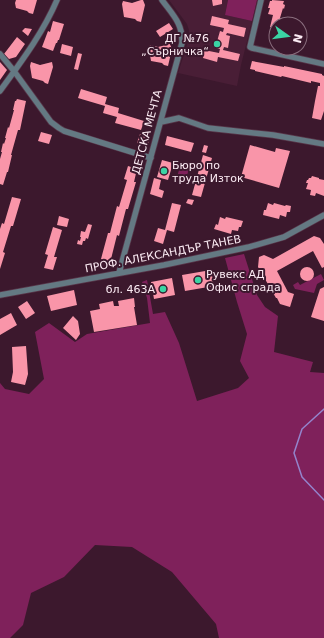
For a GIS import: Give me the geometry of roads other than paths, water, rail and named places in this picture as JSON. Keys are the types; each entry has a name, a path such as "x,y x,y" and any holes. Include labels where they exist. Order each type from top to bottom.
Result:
{"street":[{"path":"0,91 41,31 57,0"},
{"name":"ДЕТСКА МЕЧТА","path":"119,273 182,43 180,26 162,0"},
{"path":"261,0 250,47 324,64"},
{"path":"0,54 43,112 51,122 59,128 64,131 151,158"},
{"path":"160,122 179,118 208,128 273,135 324,144"},
{"name":"ПРОФ. АЛЕКСАНДЪР ТАНЕВ","path":"0,295 249,248 284,237 324,215"}],"waterway":[{"path":"324,409 302,429 294,453 302,477 324,500"}],"place":[{"name":"ДГ №76 „Сърничка“","path":"217,44"},
{"name":"Бюро по труда Изток","path":"164,171"},
{"name":"Рувекс АД Офис сграда","path":"198,280"},
{"name":"бл. 463А","path":"163,289"}]}
